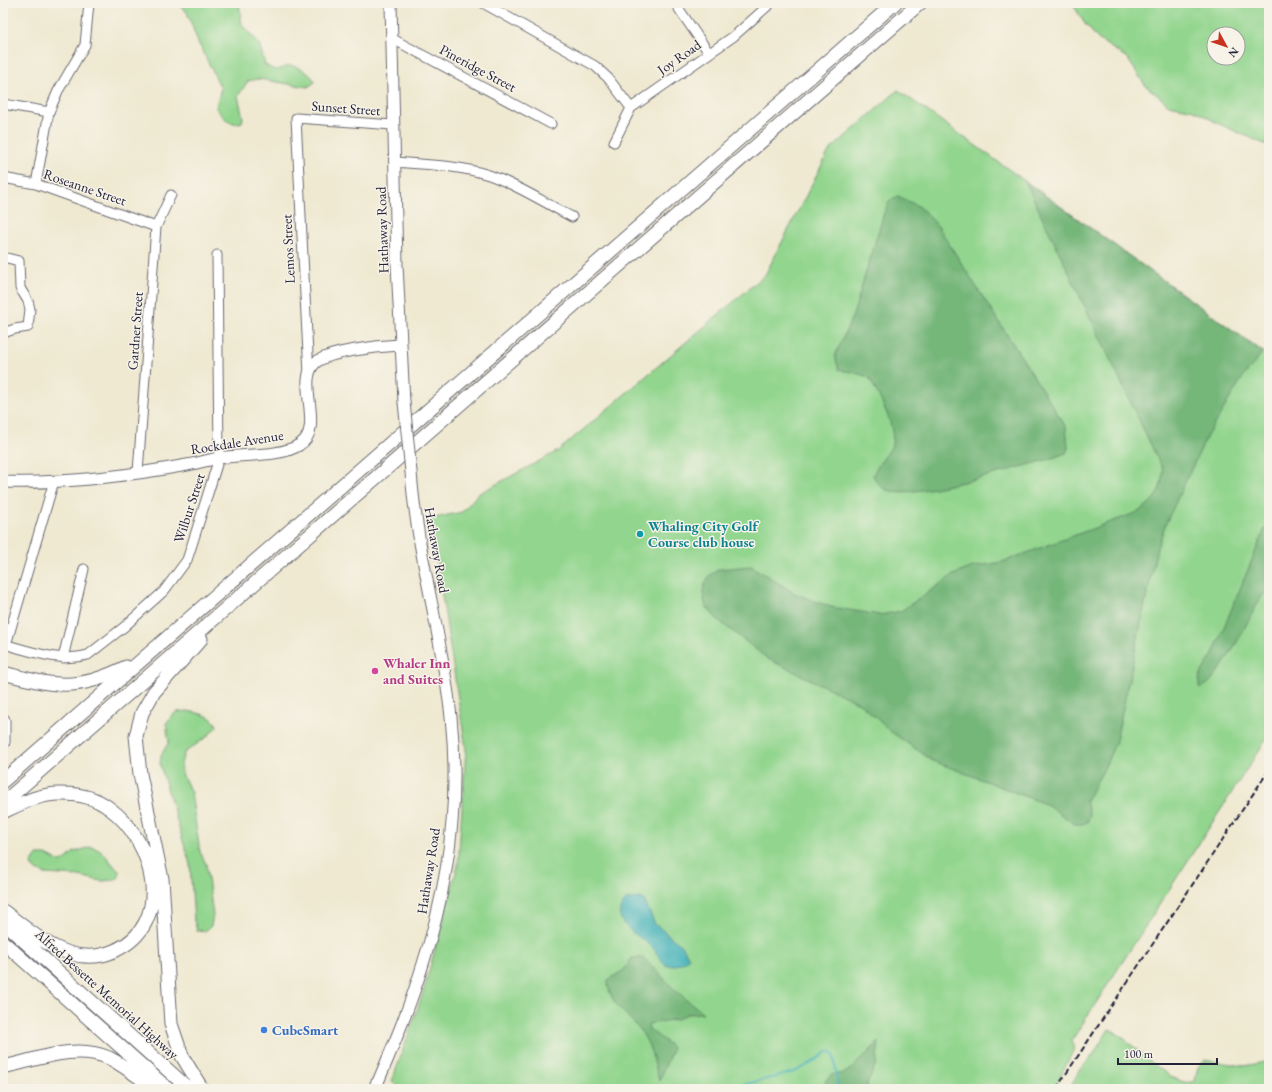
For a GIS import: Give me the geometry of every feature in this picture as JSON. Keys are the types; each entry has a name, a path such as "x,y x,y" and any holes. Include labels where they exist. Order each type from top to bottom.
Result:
{"highway":[{"path":"3,781 894,3"},
{"path":"3,803 920,3"},
{"path":"202,1089 182,1056 171,1024 162,879 140,774 136,736 142,713 154,692 234,603"},
{"path":"3,673 44,683 78,685 109,675 145,657"},
{"path":"3,720 3,742"},
{"path":"3,812 34,798 49,794 75,794 102,803 122,819 139,843 148,861 152,891 150,912 141,930 126,944 109,954 99,956 79,956 60,950 41,939 3,911"},
{"name":"Alfred Bessette Memorial Highway","path":"3,922 189,1089"},
{"path":"3,942 168,1089"},
{"path":"3,1067 64,1053 87,1052 102,1055 116,1062 155,1089"}],"main road":[{"name":"Hathaway Road","path":"377,1087 419,978 435,922 447,862 452,805 453,757 451,716 440,644 415,512 404,402 400,346 393,126 392,3"},
{"path":"309,378 314,364 326,358 373,348 400,346"},
{"name":"Rockdale Avenue","path":"3,482 100,478 186,465 219,458 278,452 293,448 303,443 308,436 310,428 309,378"}],"street":[{"path":"36,184 49,112 58,91 85,45 89,3"},
{"path":"483,3 595,66 608,78 631,108"},
{"name":"Joy Road","path":"614,142 631,108 734,36 771,3"},
{"path":"679,9 709,53"},
{"name":"Pineridge Street","path":"392,38 551,124"},
{"path":"3,104 49,112"},
{"name":"Sunset Street","path":"296,118 393,126"},
{"name":"Lemos Street","path":"296,118 309,378"},
{"path":"395,162 462,169 485,174 509,183 572,217"},
{"name":"Roseanne Street","path":"3,178 36,184 156,227"},
{"name":"Gardner Street","path":"138,472 156,227 171,195"},
{"name":"Wilbur Street","path":"4,645 63,658 82,656 94,651 149,606 172,581 188,555 219,458 217,255"},
{"path":"3,257 20,260 20,288 28,301 30,318 28,327 15,328 3,333"},
{"path":"4,645 54,481"},
{"path":"63,658 84,569"}],"green space":[{"path":"176,3 239,3 242,25 259,43 265,65 275,70 288,66 299,68 311,76 315,82 308,87 258,79 248,81 238,96 243,118 242,122 230,122 216,108 221,88 198,42 187,12"},
{"path":"1072,3 1269,3 1269,146 1219,124 1194,110 1169,105 1145,85 1127,58 1098,39 1085,24"},
{"path":"898,90 1269,356 1269,735 1072,1040 1074,1049 1054,1089 401,1089 392,1081 423,993 458,865 466,749 430,519 462,512 478,494 558,451 765,275 829,151"},
{"path":"1025,181 1263,352 1243,377 1207,436 1166,523 1157,548 1116,741 1104,769 1086,801 1090,816 1087,822 1083,824 1074,824 1048,805 933,761 890,731 861,704 768,659 717,619 705,605 703,592 705,583 710,575 719,569 751,566 796,594 831,607 880,615 901,611 953,575 973,567 1002,562 1138,512 1153,499 1159,490 1163,470"},
{"path":"898,196 920,207 937,225 1066,427 1068,448 1066,453 1050,459 941,487 900,492 887,490 880,486 875,480 873,475 891,447 893,440 890,422 882,402 869,377 839,370 835,356 853,315 884,213 890,200"},
{"path":"1269,519 1270,577 1266,592 1259,601 1232,650 1215,676 1207,684 1200,688 1200,676 1212,656"},
{"path":"188,711 209,717 217,726 208,736 184,753 181,764 181,771 191,793 200,852 206,864 213,915 211,926 205,931 197,930 194,921 190,864 160,765 161,755 169,742 166,723 176,712"},
{"path":"91,847 100,851 106,857 119,871 119,877 115,880 101,881 79,876 45,874 33,868 31,864 37,855 46,855 60,862 65,860 74,852"},
{"path":"632,958 644,958 675,990 703,1013 687,1014 677,1019 648,1024 649,1029 671,1046 672,1050 659,1081 647,1041 639,1029 621,1010 609,989 608,980 624,970"},
{"path":"1109,1029 1118,1034 1175,1079 1186,1082 1195,1081 1198,1067 1204,1060 1245,1066 1269,1061 1269,1089 1069,1089 1078,1073 1093,1055"},
{"path":"879,1042 876,1065 867,1084 868,1089 830,1089 825,1081 831,1075 844,1073 851,1069"}],"water":[{"path":"640,898 644,900 655,924 683,947 689,958 687,960 675,965 665,965 654,949 627,928 620,915 621,908 626,900"}],"waterway":[{"path":"731,1089 798,1070 812,1063 828,1051 832,1052 834,1056 838,1089"}],"railway":[{"path":"1056,1089 1269,770"}],"place":[{"name":"Whaling City Golf Course club house","path":"640,534"},
{"name":"Whaler Inn and Suites","path":"375,671"},
{"name":"CubeSmart","path":"264,1030"}]}
